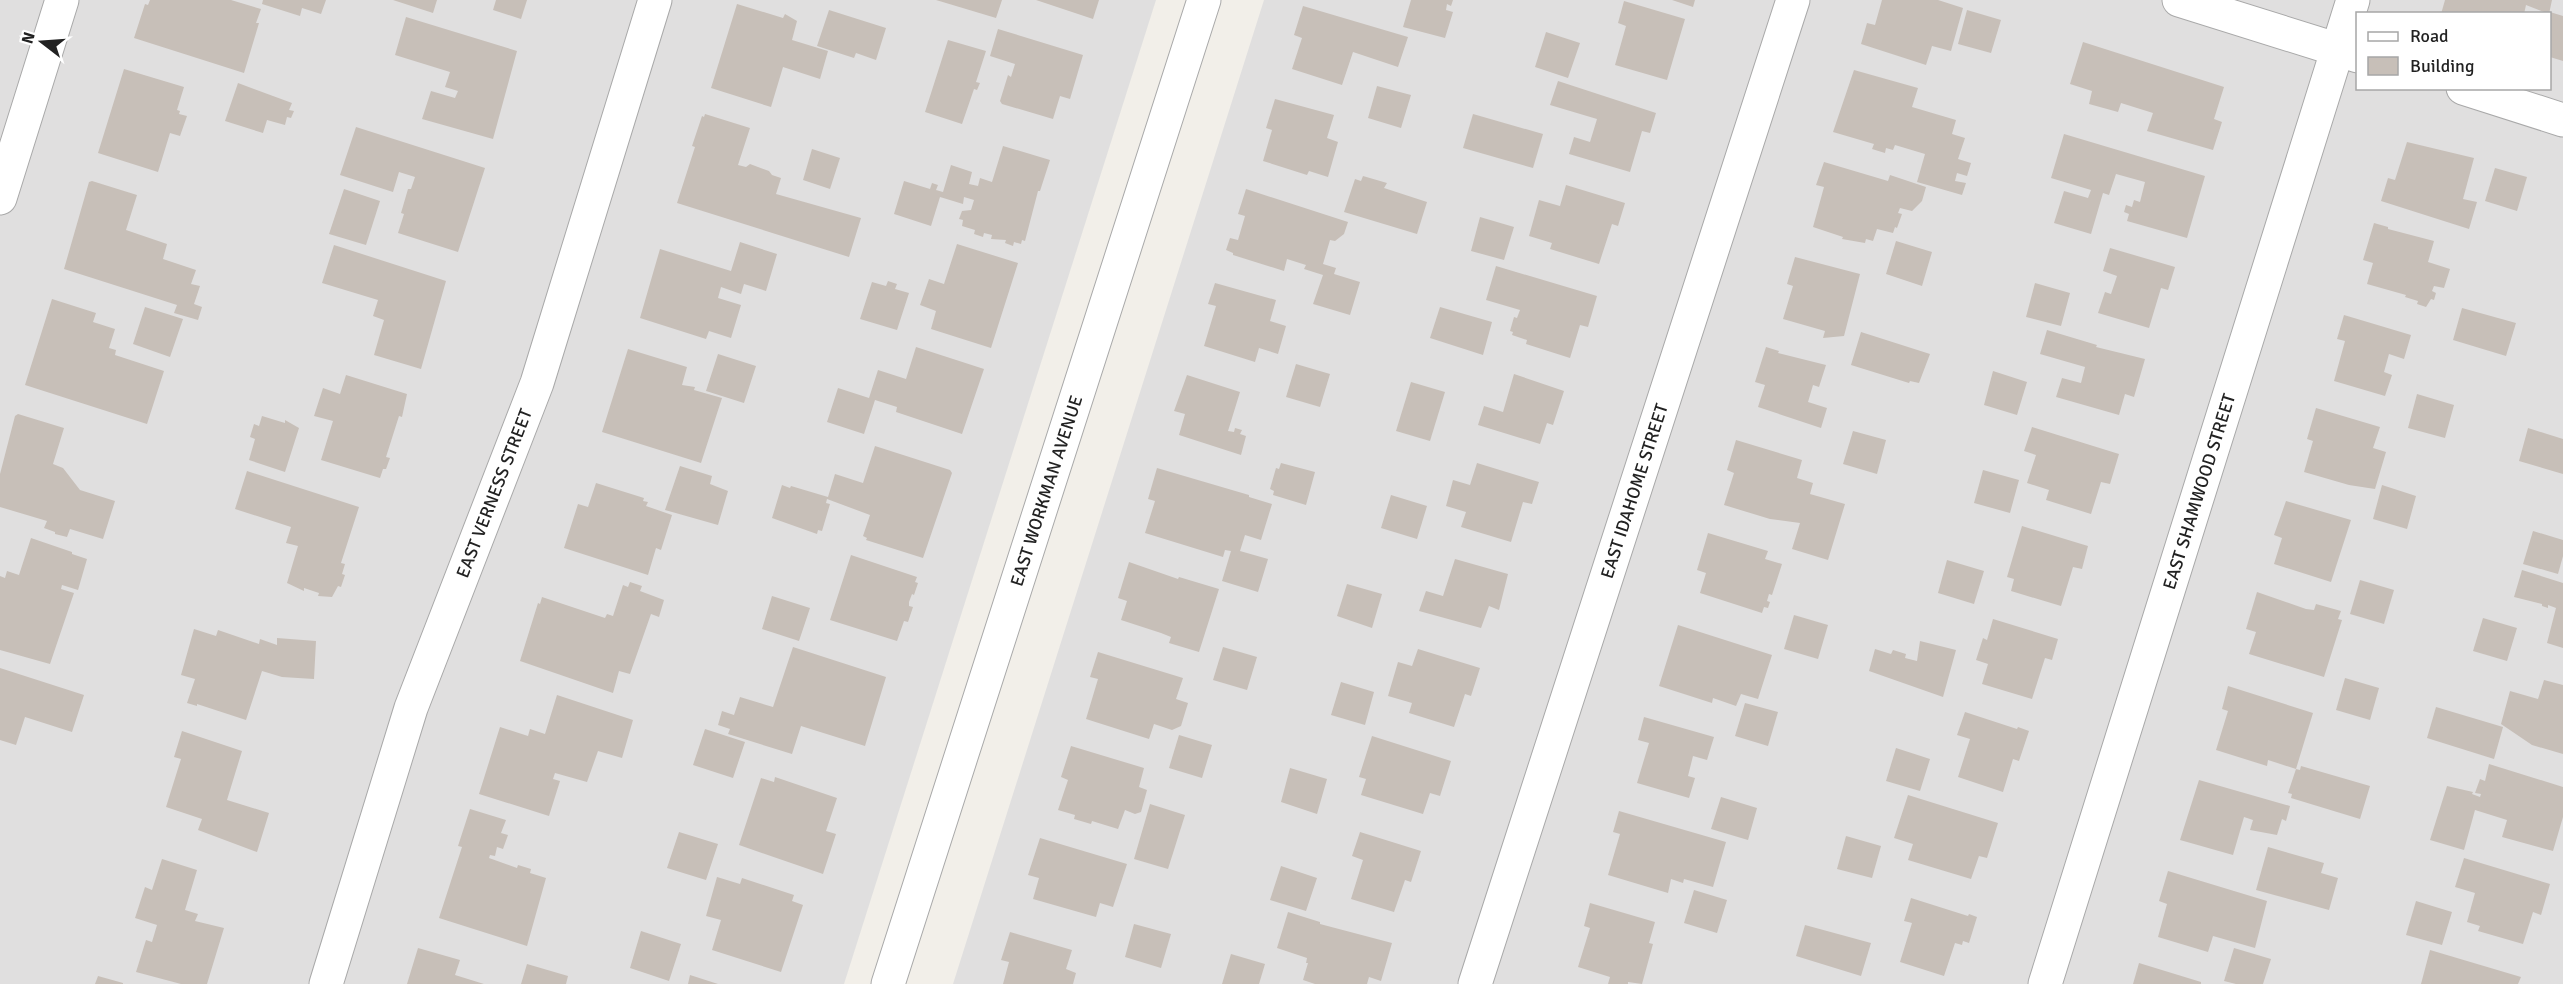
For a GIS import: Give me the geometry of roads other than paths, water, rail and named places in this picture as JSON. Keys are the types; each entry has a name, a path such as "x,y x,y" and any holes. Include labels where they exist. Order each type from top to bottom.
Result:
{"street":[{"path":"0,198 62,0"},
{"name":"EAST VERNESS STREET","path":"326,984 411,708 537,383 655,0"},
{"name":"EAST WORKMAN AVENUE","path":"888,984 1204,0"},
{"name":"EAST IDAHOME STREET","path":"1475,984 1792,0"},
{"path":"2179,0 2348,52"},
{"name":"EAST SHAMWOOD STREET","path":"2045,984 2348,52 2353,0"},
{"path":"2469,90 2563,120"}]}
